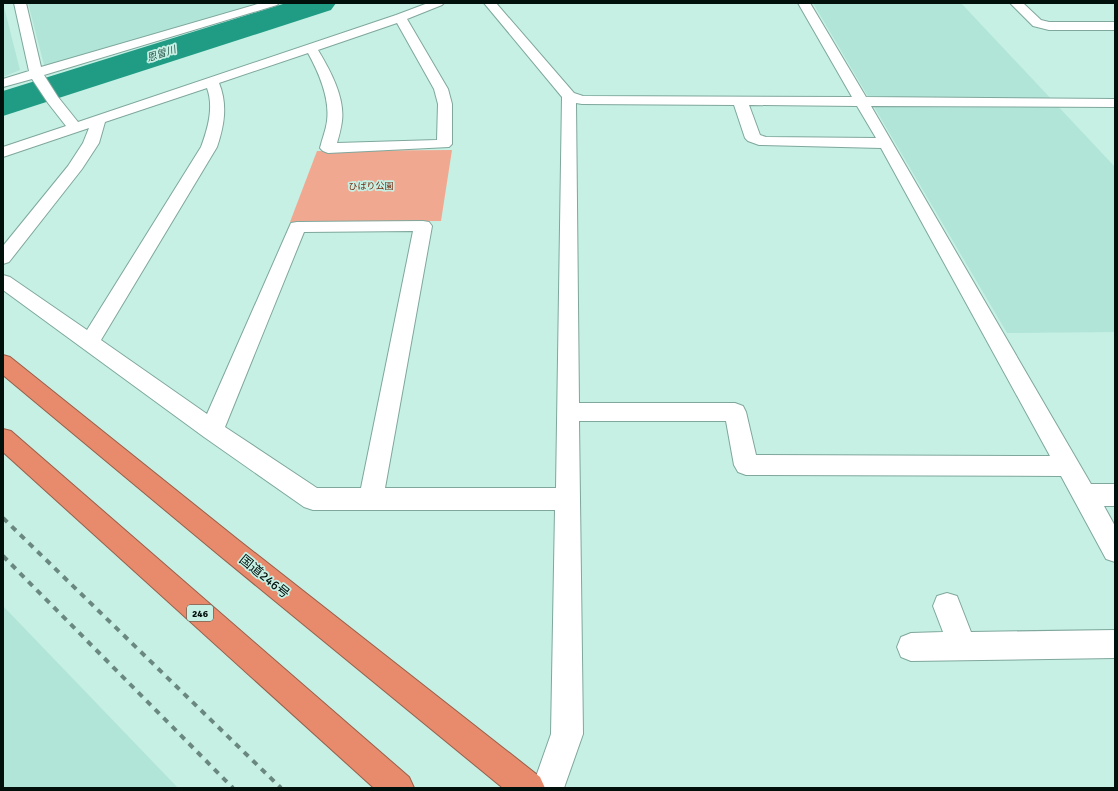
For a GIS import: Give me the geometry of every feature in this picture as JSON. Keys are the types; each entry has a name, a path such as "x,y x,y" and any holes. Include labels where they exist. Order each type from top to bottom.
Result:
{"highway":[{"name":"国道246号","path":"3,363 228,547 529,788"},
{"name":"246","path":"3,438 398,788"}],"street":[{"path":"20,3 36,74 53,100 75,127"},
{"path":"3,84 273,3"},
{"path":"3,152 400,18 438,3"},
{"path":"490,3 569,96 582,100 1115,103"},
{"path":"804,3 886,143 1115,550"},
{"path":"1016,3 1037,23 1049,26 1115,26"},
{"path":"311,48 319,61 333,99 335,119 328,148 444,144 445,104 441,89 400,18"},
{"path":"90,342 209,147 216,129 217,93 212,82"},
{"path":"548,788 567,734 569,96"},
{"path":"740,101 753,138 764,142 886,143"},
{"path":"3,258 74,168 91,143 99,119"},
{"path":"212,430 297,227 423,226 371,499"},
{"path":"3,281 212,430 313,499 568,499"},
{"path":"569,412 735,412 746,465 1068,466"},
{"path":"1085,495 1115,495"},
{"path":"947,606 963,647"},
{"path":"911,647 1115,644"}],"shaded area":[{"path":"3,3 20,70 3,77"},
{"path":"28,3 268,3 53,66 44,65"},
{"path":"813,3 961,3 1115,167 1115,332 1007,333"},
{"path":"3,606 178,788 3,788"}],"green space":[{"name":"ひばり公園","path":"452,150 441,221 290,222 317,151"}],"waterway":[{"name":"恩曽川","path":"3,104 320,3"}],"railway":[{"path":"3,518 281,788"},
{"path":"3,556 233,788"}]}
